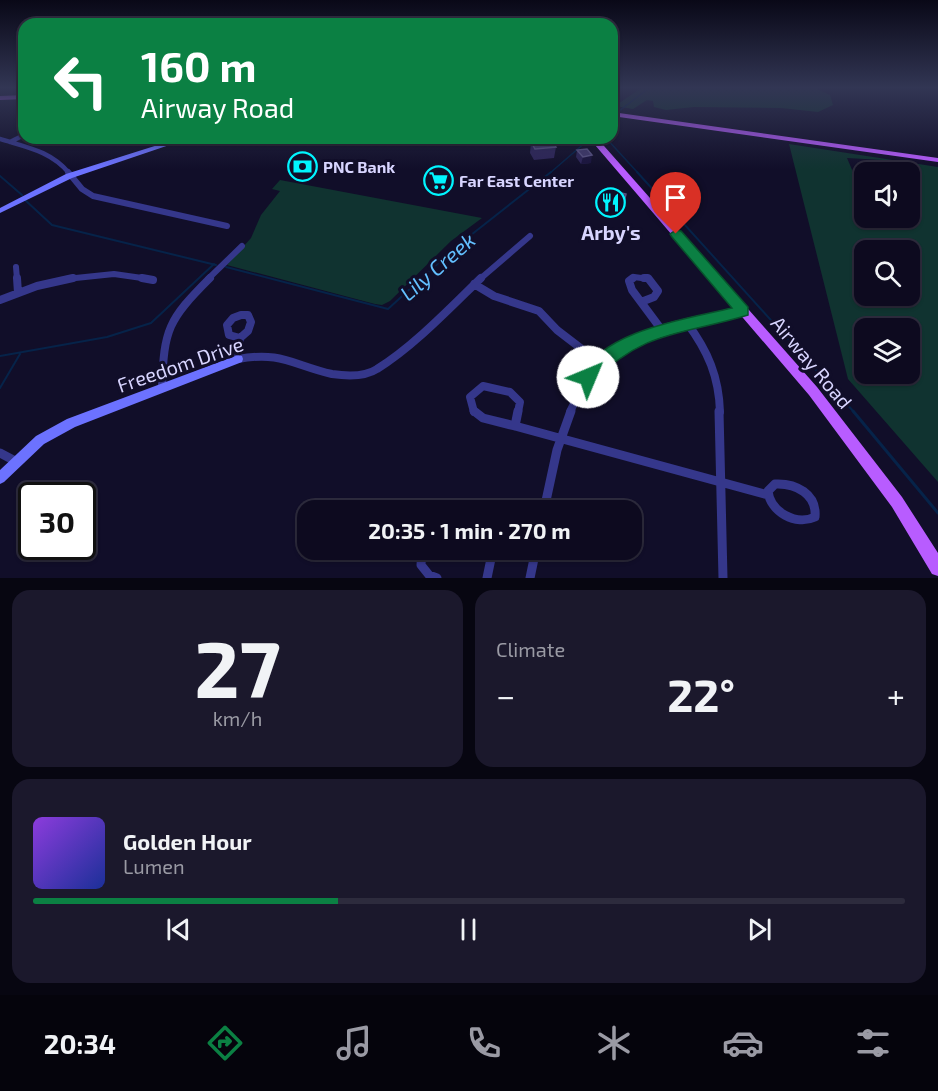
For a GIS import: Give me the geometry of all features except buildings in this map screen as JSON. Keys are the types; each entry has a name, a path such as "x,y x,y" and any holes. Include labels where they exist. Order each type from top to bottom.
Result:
{"main road":[{"path":"619,115 938,160"},
{"name":"Airway Road","path":"598,144 854,443 897,502 938,568"}],"street":[{"path":"10,142 18,138"},
{"path":"0,139 52,158 63,166 69,176 86,192 102,199 227,226"},
{"path":"0,212 69,176 168,144"},
{"path":"530,236 474,284 494,296 539,311 557,330 600,363"},
{"path":"162,387 165,344 171,325 242,246"},
{"path":"16,267 18,293"},
{"path":"0,300 59,280 96,275 125,274 153,280"},
{"name":"Freedom Drive","path":"0,478 16,462 56,431 162,387 238,359 275,356 336,376 376,370 434,323 474,284"},
{"path":"641,302 661,329"},
{"path":"546,500 559,437 575,396 600,363 629,343 661,329 743,311"},
{"path":"687,323 715,366 719,388 723,578"},
{"path":"238,359 240,338"},
{"path":"515,426 520,402 510,392 483,386 470,397 474,412 515,426 768,495 783,514 805,521 815,517 817,511 812,499 799,489 775,484 768,491 768,495"},
{"path":"0,453 16,462"},
{"path":"421,560 421,565 429,575 437,578"},
{"path":"487,578 491,560"},
{"path":"530,578 533,560"}],"green space":[{"path":"789,144 906,162 847,158 854,172 854,228 920,228 920,164 938,167 938,482 848,379"},
{"path":"280,180 482,218 451,241 390,301 382,305 375,304 227,265 251,238 261,215 280,191 272,189"}],"waterway":[{"name":"Lily Creek","path":"550,173 584,144"},
{"path":"611,144 638,173"},
{"name":"Lily Creek","path":"226,267 388,309 457,246 551,172"},
{"path":"637,172 854,412"},
{"path":"0,176 22,195"},
{"path":"25,200 52,225 214,264"},
{"path":"0,356 107,337 151,323 214,264"},
{"path":"0,388 20,354"},
{"path":"853,411 938,513"}],"place":[{"name":"PNC Bank","path":"302,166"},
{"name":"Far East Center","path":"438,180"},
{"name":"Arby's","path":"611,202"}],"route":[{"path":"588,377 600,363 636,339 666,328 743,311 676,234"}]}
